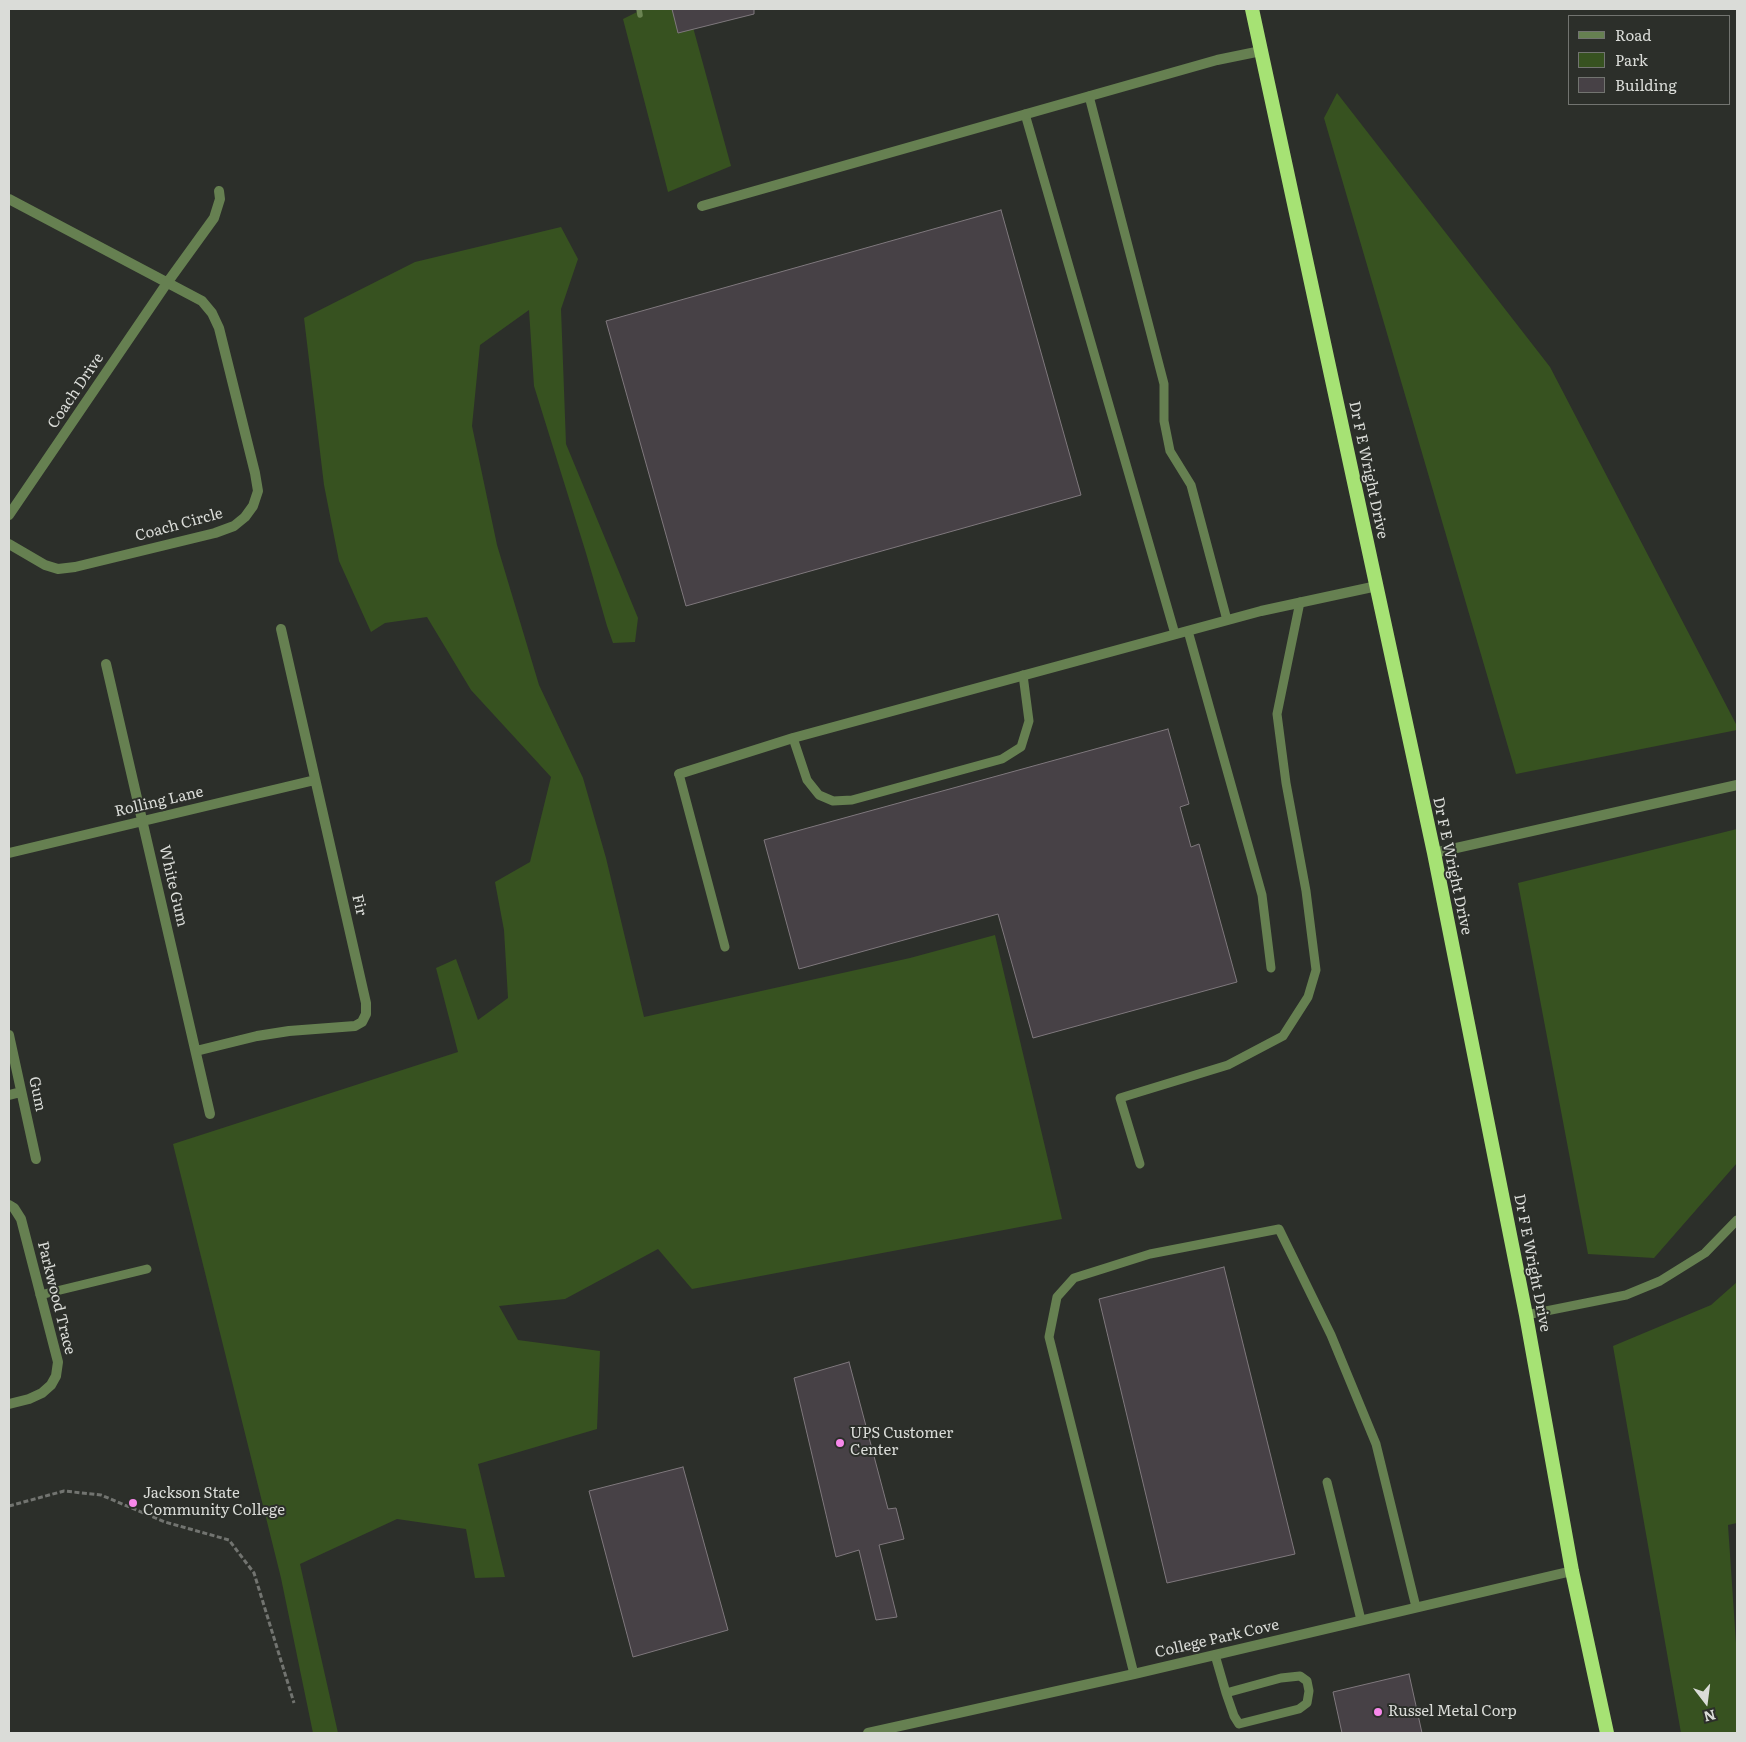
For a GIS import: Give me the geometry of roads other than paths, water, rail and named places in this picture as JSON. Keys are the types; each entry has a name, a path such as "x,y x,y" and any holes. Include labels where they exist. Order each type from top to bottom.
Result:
{"highway":[{"name":"Dr F E Wright Drive","path":"1252,9 1434,853 1526,1315 1572,1571 1607,1733"}],"street":[{"path":"702,206 1217,60 1261,51"},
{"name":"Coach Drive","path":"9,515 214,218 220,199 219,191"},
{"path":"9,199 168,283"},
{"name":"Coach Circle","path":"9,544 45,565 58,569 74,567 216,533 234,526 245,517 253,506 258,490 255,474 219,328 212,313 202,301 168,283"},
{"path":"679,774 793,738 1175,634 1300,602 1377,586"},
{"name":"Fir","path":"196,1051 281,1032 355,1026 362,1022 366,1014 366,1003 281,629"},
{"name":"White Gum","path":"106,664 210,1114"},
{"name":"Rolling Lane","path":"9,853 315,780"},
{"path":"1434,853 1737,785"},
{"name":"Gum","path":"9,1036 36,1159"},
{"path":"9,1095 21,1092"},
{"name":"Parkwood Trace","path":"9,1205 14,1208 21,1219 58,1362 56,1376 51,1385 42,1393 29,1399 9,1404"},
{"name":"College Park Cove","path":"868,1733 1134,1674 1572,1571"}],"lane":[{"path":"1089,96 1164,384 1164,420 1170,451 1191,485 1227,620"},
{"path":"1025,114 1175,634"},
{"path":"1140,1164 1120,1098 1228,1065 1283,1036 1308,997 1316,970 1306,891 1286,783 1276,714 1300,602"},
{"path":"1188,631 1262,895 1271,968"},
{"path":"793,738 806,780 819,794 832,801 852,800 1002,759 1021,747 1029,721 1023,676"},
{"path":"679,774 725,947"},
{"path":"1526,1315 1626,1295 1660,1281 1705,1253 1737,1220"},
{"path":"1134,1674 1049,1337 1057,1297 1074,1278 1150,1254 1279,1230 1331,1335 1376,1444 1416,1608"},
{"path":"40,1295 147,1269"},
{"path":"1327,1482 1361,1620"},
{"path":"1215,1655 1226,1692 1234,1716 1239,1724 1298,1709 1307,1703 1309,1691 1307,1681 1300,1676 1281,1678 1226,1692"}],"waterway":[{"path":"639,9 640,15"}],"place":[{"name":"UPS Customer Center","path":"840,1443"},
{"name":"Jackson State Community College","path":"133,1503"},
{"name":"Russel Metal Corp","path":"1378,1712"}]}
